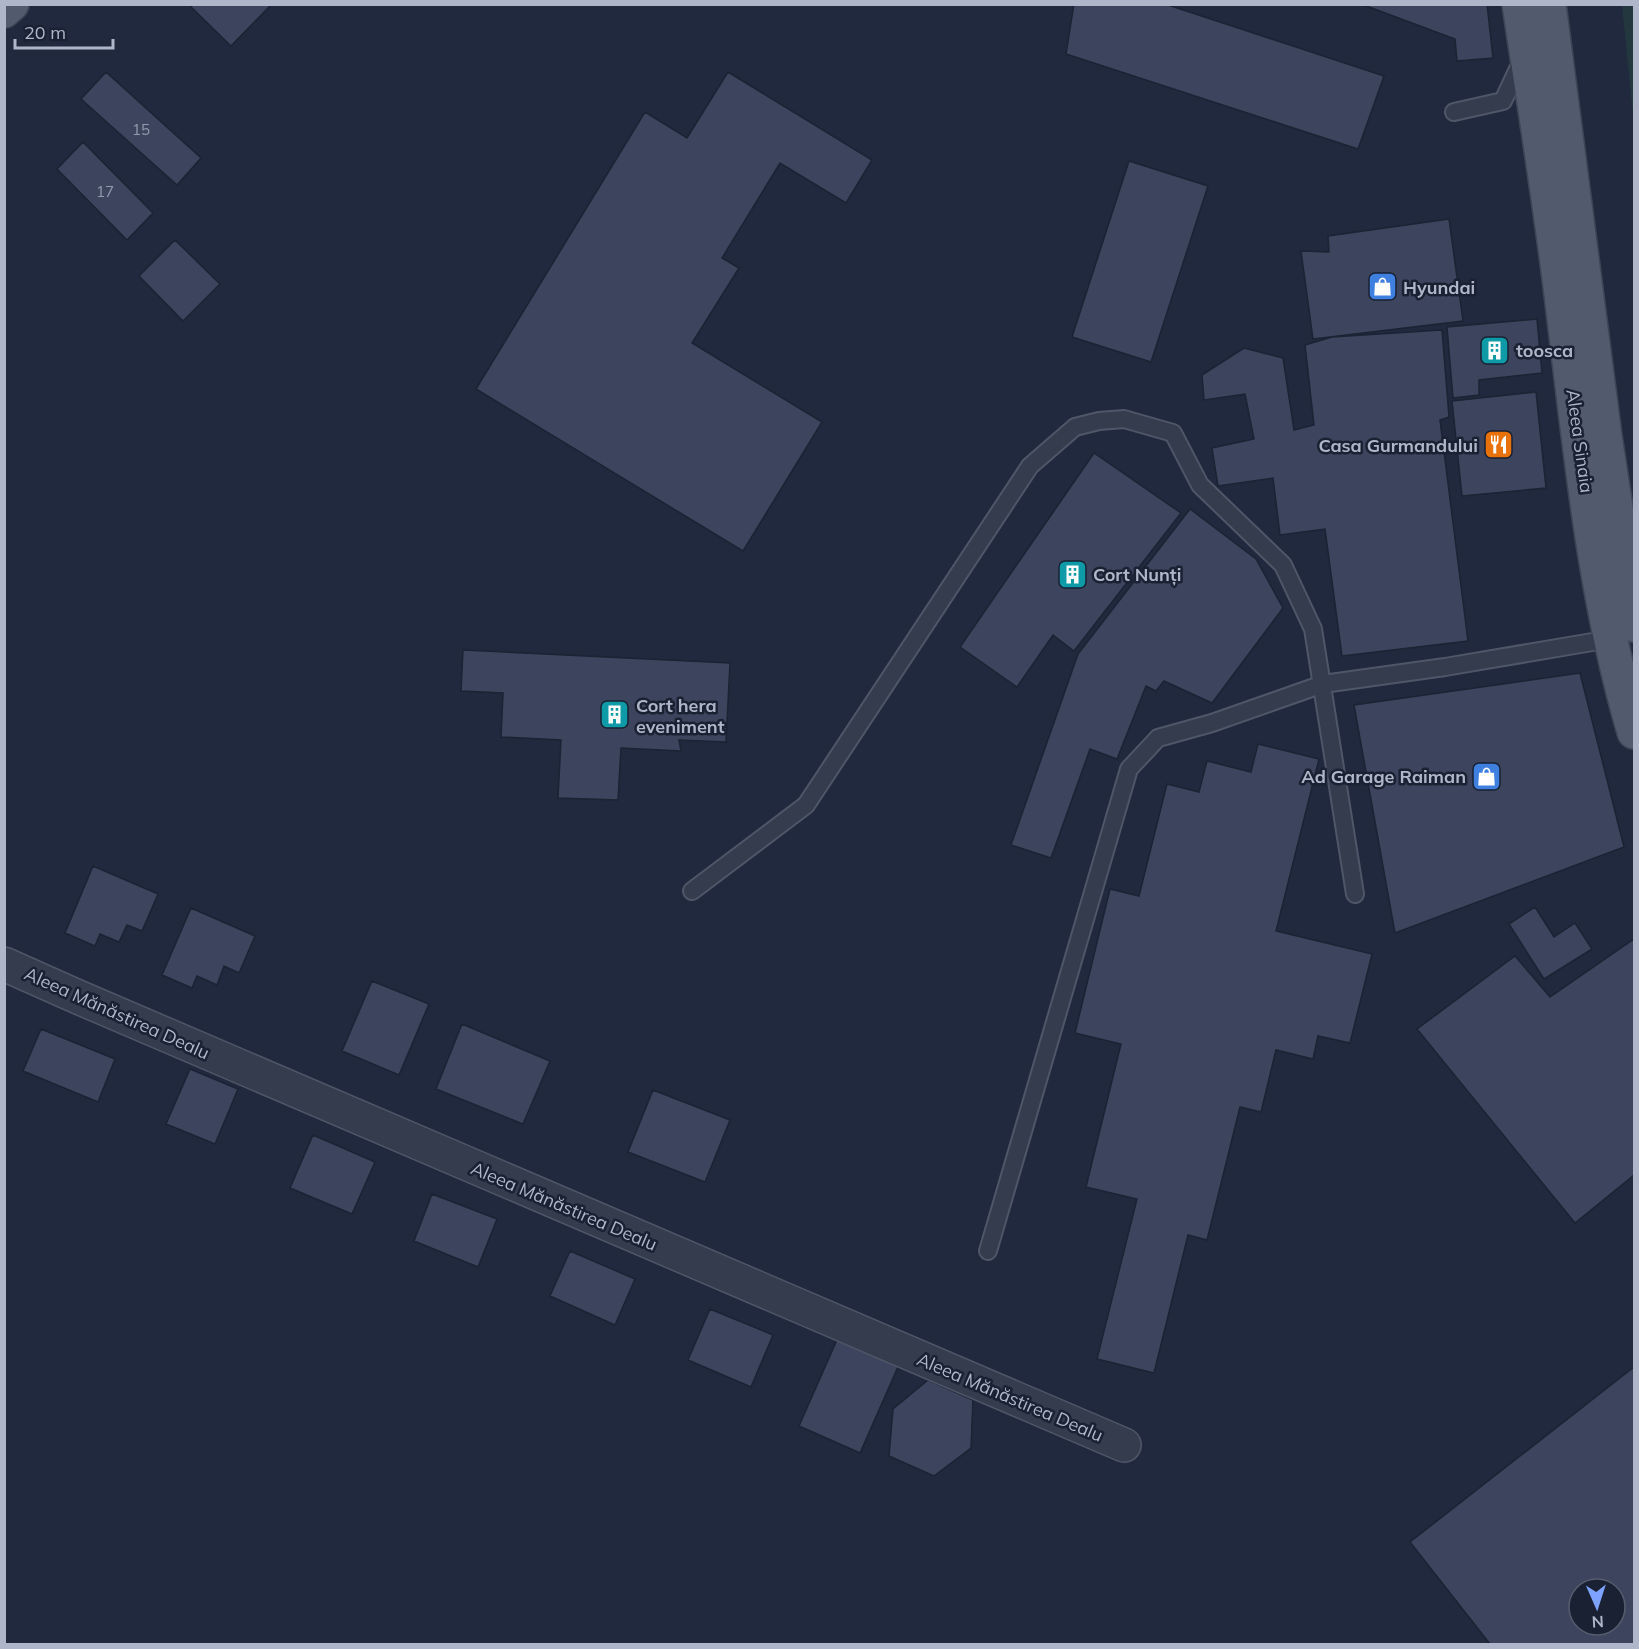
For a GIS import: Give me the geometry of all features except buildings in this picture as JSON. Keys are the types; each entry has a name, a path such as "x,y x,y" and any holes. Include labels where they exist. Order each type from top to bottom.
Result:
{"main road":[{"path":"4,11 12,4"},
{"name":"Aleea Sinaia","path":"1519,4 1557,254 1578,434 1622,632"},
{"name":"Aleea Sinaia","path":"1549,4 1605,436 1622,632 1635,732"}],"street":[{"name":"Aleea Mănăstirea Dealu","path":"4,964 1124,1445"}],"lane":[{"path":"1454,112 1503,101 1518,69"},
{"path":"692,891 806,805 1030,466 1076,427 1124,419 1173,433 1200,485 1283,565 1313,629 1355,894"},
{"path":"988,1251 1129,769 1158,738 1212,723 1323,684 1622,632"}],"green space":[{"path":"1622,5 1634,5 1634,125"}],"place":[{"name":"Hyundai","path":"1382,287"},
{"name":"toosca","path":"1495,350"},
{"name":"Casa Gurmandului","path":"1499,445"},
{"name":"Cort Nunți","path":"1072,574"},
{"name":"Cort hera eveniment","path":"615,715"},
{"name":"Ad Garage Raiman","path":"1487,776"}]}
